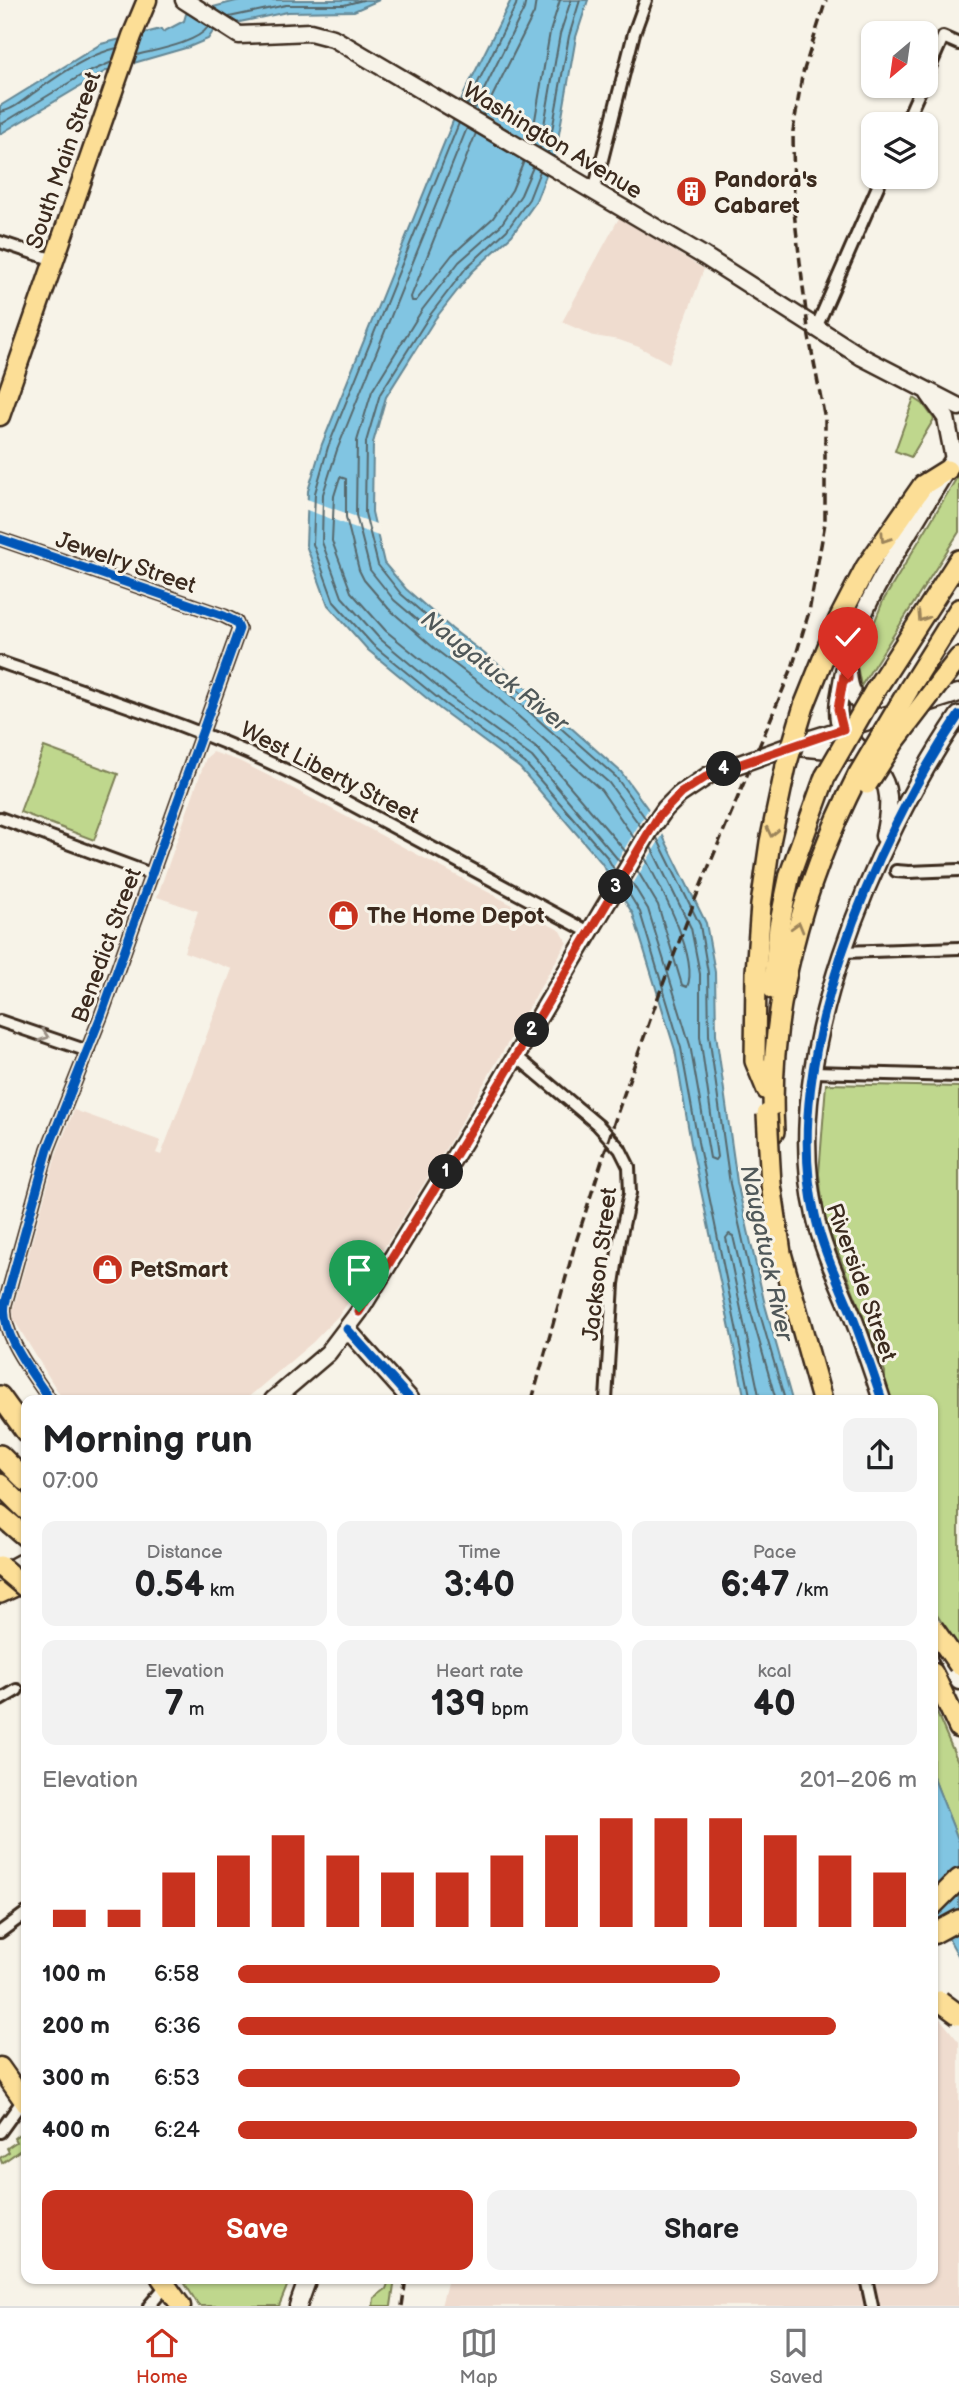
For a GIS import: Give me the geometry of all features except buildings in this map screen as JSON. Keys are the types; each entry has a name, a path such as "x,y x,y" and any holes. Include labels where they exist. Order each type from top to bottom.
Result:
{"highway":[{"path":"767,1090 755,1061 756,972 761,905 785,757 839,620 866,567 923,485 953,460"},
{"path":"821,1395 781,1253 772,1184 766,1114 773,983 779,927 790,874 825,777 874,692 959,560"},
{"path":"821,1395 802,1329 778,1202 773,1115 774,1072 782,996 795,938 812,883 909,689 959,609"},
{"path":"862,780 959,658"},
{"path":"0,1396 21,1425"},
{"path":"0,1455 21,1476"},
{"path":"0,1484 21,1505"},
{"path":"0,1515 21,1533"},
{"path":"0,1566 21,1585"},
{"path":"0,1594 21,1584"},
{"path":"0,1594 21,1591"},
{"path":"938,1624 959,1653"},
{"path":"938,1633 959,1665"},
{"path":"938,1673 959,1717"},
{"path":"938,1684 959,1729"},
{"path":"938,1900 959,1879"},
{"path":"938,1931 959,1920"},
{"path":"938,2001 959,2012"}],"main road":[{"name":"South Main Street","path":"0,416 132,36 147,0"},
{"name":"Washington Avenue","path":"191,4 226,29 244,36 304,31 326,35 704,256 874,365 959,407"},
{"path":"843,729 838,709 848,652 873,592 953,460 946,418 936,401 921,388"},
{"path":"848,652 848,679 856,701 865,709 887,715"},
{"path":"785,757 843,729 959,693"},
{"name":"Riverside Street","path":"880,1395 815,1216 808,1153 813,1072 826,1009 843,952 878,862 917,780 959,715"},
{"name":"Riverside Street","path":"843,729 882,775 890,801 878,862"},
{"path":"279,1395 328,1353 376,1286 658,817 681,793 721,770 836,749 869,758"},
{"path":"347,1329 406,1395"},
{"path":"0,1574 21,1563"},
{"path":"938,1636 959,1681"},
{"path":"938,1688 959,1729"},
{"path":"0,2067 21,2096"},
{"path":"165,2284 181,2306"},
{"path":"298,2306 306,2284"}],"street":[{"path":"594,191 634,33 646,0"},
{"path":"938,48 943,37 959,44"},
{"path":"816,328 877,189"},
{"path":"0,242 54,260"},
{"name":"Jewelry Street","path":"0,539 224,616 238,624"},
{"name":"Benedict Street","path":"47,1395 7,1328 4,1310 6,1278 48,1149 88,1051 238,632 238,624"},
{"name":"West Liberty Street","path":"0,662 202,733 304,779 589,932"},
{"path":"935,751 943,744 959,740"},
{"path":"0,818 151,874"},
{"path":"896,871 959,870"},
{"path":"843,952 959,948"},
{"path":"0,1021 88,1051"},
{"name":"Jackson Street","path":"516,1056 589,1116 620,1149 629,1167 631,1193 613,1284 606,1395"},
{"path":"813,1072 959,1076"},
{"path":"0,1700 17,1690"},
{"path":"0,1932 21,1917"},
{"path":"0,2132 21,2107"},
{"path":"149,2306 163,2284"},
{"path":"867,2284 872,2306"}],"shaded area":[{"path":"619,218 704,269 669,363 639,347 594,336 562,322"},
{"path":"213,752 239,761 281,782 561,931 567,942 446,1148 361,1285 339,1315 313,1342 251,1395 60,1395 14,1320 13,1309 57,1152 74,1110 161,1141 156,1153 161,1155 232,969 184,952 198,911 157,897 206,758"},
{"path":"938,2016 959,2042 959,2306 441,2306 447,2284 938,2284"}],"green space":[{"path":"914,398 923,404 934,419 911,457 895,451"},
{"path":"959,474 959,532 861,686 857,666 883,601"},
{"path":"44,747 118,774 94,840 20,812"},
{"path":"826,1084 959,1087 959,1649 938,1617 938,1395 885,1395 885,1372 824,1217 819,1174"},
{"path":"938,1716 959,1764 959,1842 938,1789"},
{"path":"21,2133 21,2150 2,2163 0,2158 9,2152 7,2148 16,2142 14,2138"},
{"path":"185,2284 288,2284 279,2306 199,2306"},
{"path":"388,2284 394,2284 391,2306 373,2306 374,2298 386,2289"}],"water":[{"path":"240,0 379,0 354,11 287,12 214,30 208,39 189,47 106,71 0,134 0,106 101,44 161,29 163,32 184,21 186,14"},
{"name":"Naugatuck River","path":"511,0 588,0 576,37 556,151 535,203 512,235 472,272 435,319 386,397 373,443 372,512 384,563 406,589 507,671 621,772 653,816 706,923 715,972 716,1034 737,1182 765,1305 791,1395 744,1395 691,1143 675,1050 633,914 601,862 520,768 440,709 368,650 328,605 306,545 308,491 322,444 464,94"},
{"path":"938,1789 959,1842 959,1957 938,1920"}],"pier":[{"path":"458,99 557,158 550,176 450,117"},
{"path":"304,498 379,525 381,537 304,509"},
{"path":"650,806 665,831 622,902 607,878"}],"railway":[{"path":"533,1395 574,1248 657,1000 696,897 792,668 809,612 825,523 825,419 809,337 794,212 793,131 802,76 826,0"},
{"path":"402,2306 405,2284"}],"cycle path":[{"path":"0,539 224,616 236,622 239,629 101,1016 48,1149 5,1304 5,1316 13,1341 47,1395"},
{"path":"880,1395 815,1215 807,1154 810,1090 822,1022 842,954 867,888 927,766 959,715"},
{"path":"347,1329 406,1395"}],"place":[{"name":"Pandora's Cabaret","path":"691,192"},
{"name":"The Home Depot","path":"344,915"},
{"name":"PetSmart","path":"107,1269"}],"route":[{"path":"359,1312 500,1083 658,817 670,802 709,775 843,729 838,709 848,652 848,679"}]}
